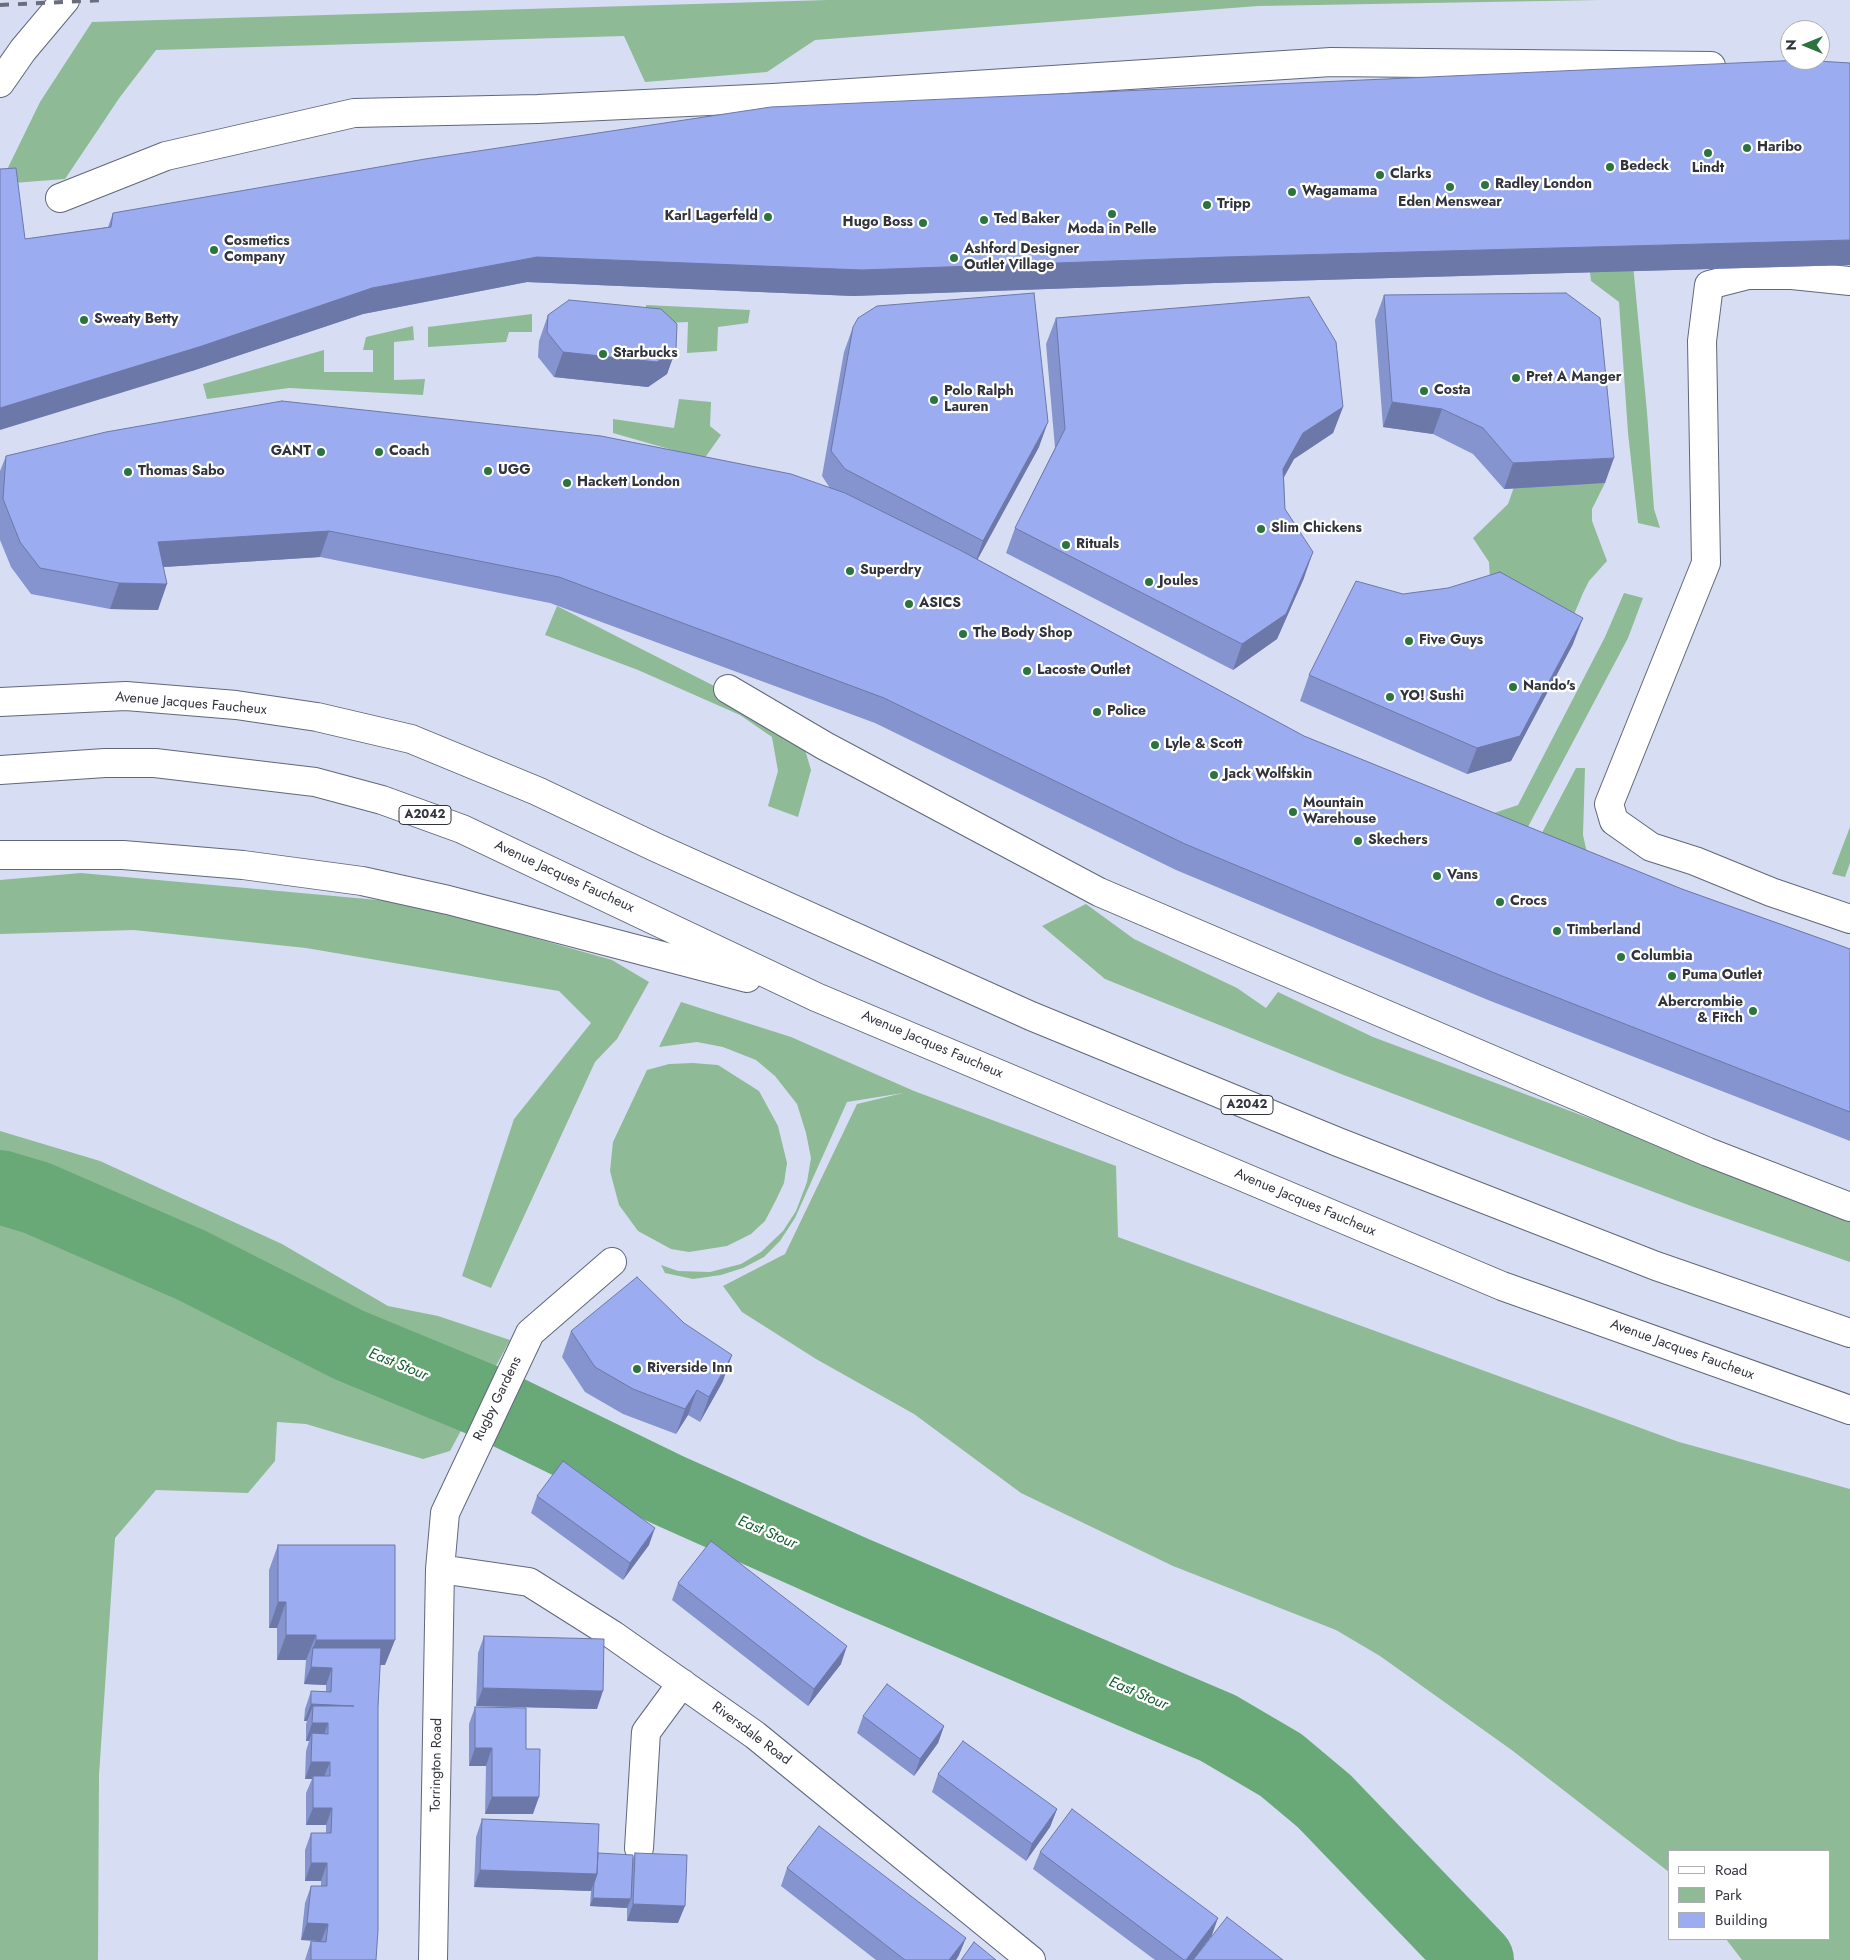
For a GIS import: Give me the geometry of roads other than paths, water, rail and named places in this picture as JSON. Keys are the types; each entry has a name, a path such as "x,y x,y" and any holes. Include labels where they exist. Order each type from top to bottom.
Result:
{"main road":[{"path":"0,83 23,50 65,0"},
{"path":"60,198 166,156 354,112 538,109 773,98 1331,62 1741,67"},
{"path":"1850,281 1792,275 1748,275 1709,285 1702,341 1706,563 1609,804 1614,821 1651,847 1695,861 1770,892 1850,919"},
{"path":"728,689 825,746 1099,892 1708,1152 1850,1208"},
{"name":"Avenue Jacques Faucheux","path":"0,702 126,696 236,705 317,717 411,739 537,791 655,848 1031,1016 1338,1142 1646,1263 1850,1333"},
{"name":"Avenue Jacques Faucheux","path":"0,770 104,763 155,763 315,782 382,800 462,829 816,997 1502,1286 1850,1410"},
{"path":"0,855 123,855 242,865 362,881 496,912 816,997"},
{"name":"Rugby Gardens","path":"440,1569 444,1513 468,1458 530,1333 612,1262"},
{"name":"Riversdale Road","path":"440,1569 529,1582 613,1635 755,1735 1031,1960"},
{"name":"Torrington Road","path":"433,1960 440,1569"},
{"path":"639,1848 646,1732 682,1682"}],"waterway":[{"name":"East Stour","path":"0,1187 37,1198 191,1265 349,1345 487,1402 668,1490 854,1573 1218,1728 1281,1765 1324,1801 1477,1960"}],"railway":[{"path":"0,5 103,0"}],"place":[{"name":"Haribo","path":"1747,148"},
{"name":"Lindt","path":"1708,153"},
{"name":"Bedeck","path":"1610,167"},
{"name":"Clarks","path":"1380,175"},
{"name":"Radley London","path":"1485,185"},
{"name":"Eden Menswear","path":"1450,187"},
{"name":"Wagamama","path":"1292,192"},
{"name":"Tripp","path":"1207,205"},
{"name":"Moda in Pelle","path":"1112,214"},
{"name":"Karl Lagerfeld","path":"768,217"},
{"name":"Ted Baker","path":"984,220"},
{"name":"Hugo Boss","path":"923,223"},
{"name":"Cosmetics Company","path":"214,250"},
{"name":"Ashford Designer Outlet Village","path":"954,258"},
{"name":"Sweaty Betty","path":"84,320"},
{"name":"Starbucks","path":"603,354"},
{"name":"Pret A Manger","path":"1516,378"},
{"name":"Costa","path":"1424,391"},
{"name":"Polo Ralph Lauren","path":"934,400"},
{"name":"GANT","path":"321,452"},
{"name":"Coach","path":"379,452"},
{"name":"UGG","path":"488,471"},
{"name":"Thomas Sabo","path":"128,472"},
{"name":"Hackett London","path":"567,483"},
{"name":"Slim Chickens","path":"1261,529"},
{"name":"Rituals","path":"1066,545"},
{"name":"Superdry","path":"850,571"},
{"name":"Joules","path":"1149,582"},
{"name":"ASICS","path":"909,604"},
{"name":"The Body Shop","path":"963,634"},
{"name":"Five Guys","path":"1409,641"},
{"name":"Lacoste Outlet","path":"1027,671"},
{"name":"Nando's","path":"1513,687"},
{"name":"YO! Sushi","path":"1390,697"},
{"name":"Police","path":"1097,712"},
{"name":"Lyle & Scott","path":"1155,745"},
{"name":"Jack Wolfskin","path":"1214,775"},
{"name":"Mountain Warehouse","path":"1293,812"},
{"name":"Skechers","path":"1358,841"},
{"name":"Vans","path":"1437,876"},
{"name":"Crocs","path":"1500,902"},
{"name":"Timberland","path":"1557,931"},
{"name":"Columbia","path":"1621,957"},
{"name":"Puma Outlet","path":"1672,976"},
{"name":"Abercrombie & Fitch","path":"1753,1011"},
{"name":"Riverside Inn","path":"637,1369"}]}
